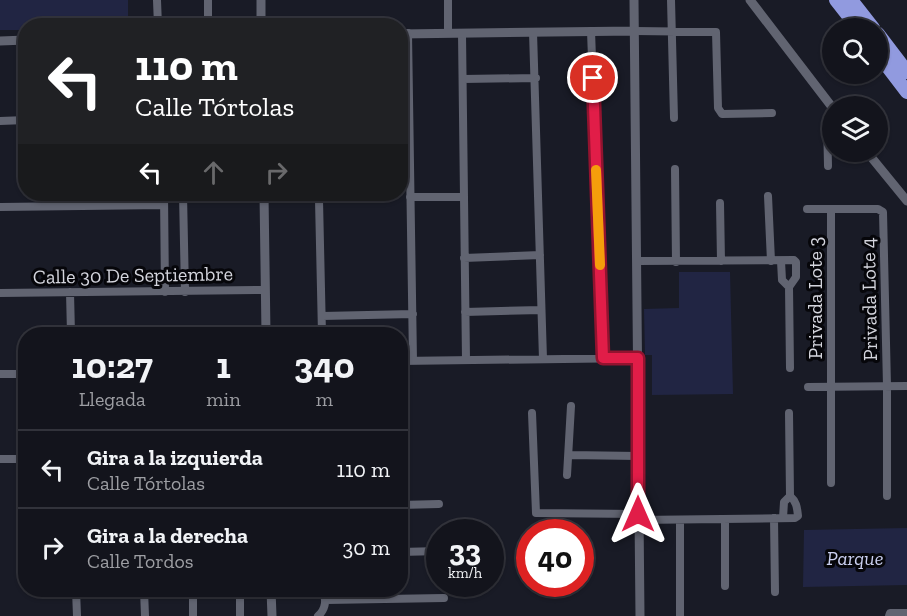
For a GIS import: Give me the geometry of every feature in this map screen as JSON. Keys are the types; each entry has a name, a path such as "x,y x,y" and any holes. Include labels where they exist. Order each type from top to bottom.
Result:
{"highway":[{"path":"836,0 850,18"},
{"path":"851,0 865,18"},
{"path":"888,47 907,72"},
{"path":"888,67 907,92"}],"street":[{"path":"157,0 158,18"},
{"path":"208,0 208,18"},
{"path":"261,0 261,18"},
{"path":"448,0 448,33"},
{"path":"634,0 640,616"},
{"path":"671,0 674,118"},
{"path":"750,0 824,96"},
{"path":"408,34 671,30 716,32 718,108 722,114 772,113"},
{"path":"591,31 603,358"},
{"path":"533,32 543,359"},
{"path":"462,33 466,360"},
{"path":"0,41 18,40"},
{"path":"463,79 536,78"},
{"path":"0,121 18,120"},
{"path":"408,140 413,361"},
{"path":"828,162 828,166"},
{"path":"875,162 907,201"},
{"path":"675,170 676,262"},
{"path":"768,196 771,261"},
{"path":"411,197 464,197"},
{"path":"164,201 165,292"},
{"path":"183,201 185,291"},
{"path":"264,201 266,327"},
{"path":"319,201 322,327"},
{"path":"720,203 721,261"},
{"path":"0,207 164,205"},
{"path":"807,209 831,209"},
{"name":"Privada Lote 4","path":"831,209 878,209 883,212 887,496"},
{"name":"Privada Lote 3","path":"831,209 831,483"},
{"path":"464,258 540,255"},
{"path":"638,261 794,260 796,262 795,278 789,287 790,368"},
{"path":"781,261 782,280 789,287"},
{"name":"Calle 30 De Septiembre","path":"0,293 265,290"},
{"path":"70,292 71,327"},
{"path":"465,312 542,310"},
{"path":"322,315 412,314"},
{"path":"408,361 638,358"},
{"path":"0,374 18,374"},
{"path":"808,387 907,386"},
{"path":"567,475 571,406"},
{"path":"532,413 536,513 680,520 795,518 798,516 796,503 790,496 789,413"},
{"path":"569,454 638,456"},
{"path":"0,459 18,459"},
{"path":"783,518 784,502 790,496"},
{"path":"408,505 439,504"},
{"path":"774,518 775,592"},
{"path":"725,519 725,586"},
{"path":"680,520 680,616"},
{"path":"408,552 426,551"},
{"path":"76,597 77,616"},
{"path":"144,597 145,616"},
{"path":"193,597 193,616"},
{"path":"240,597 240,616"},
{"path":"271,597 272,616"},
{"path":"318,616 324,611 325,597"},
{"path":"326,600 444,598"},
{"path":"889,615 907,613"}],"green space":[{"path":"0,0 128,0 128,18 18,18 18,30 0,30"},
{"path":"679,272 730,272 733,394 652,395 652,355 645,355 644,309 679,308"},
{"name":"Parque","path":"907,528 907,585 803,587 804,530"}],"slow traffic":[{"path":"596,170 600,265"}],"route":[{"path":"593,78 603,358 638,358 638,514"}]}
